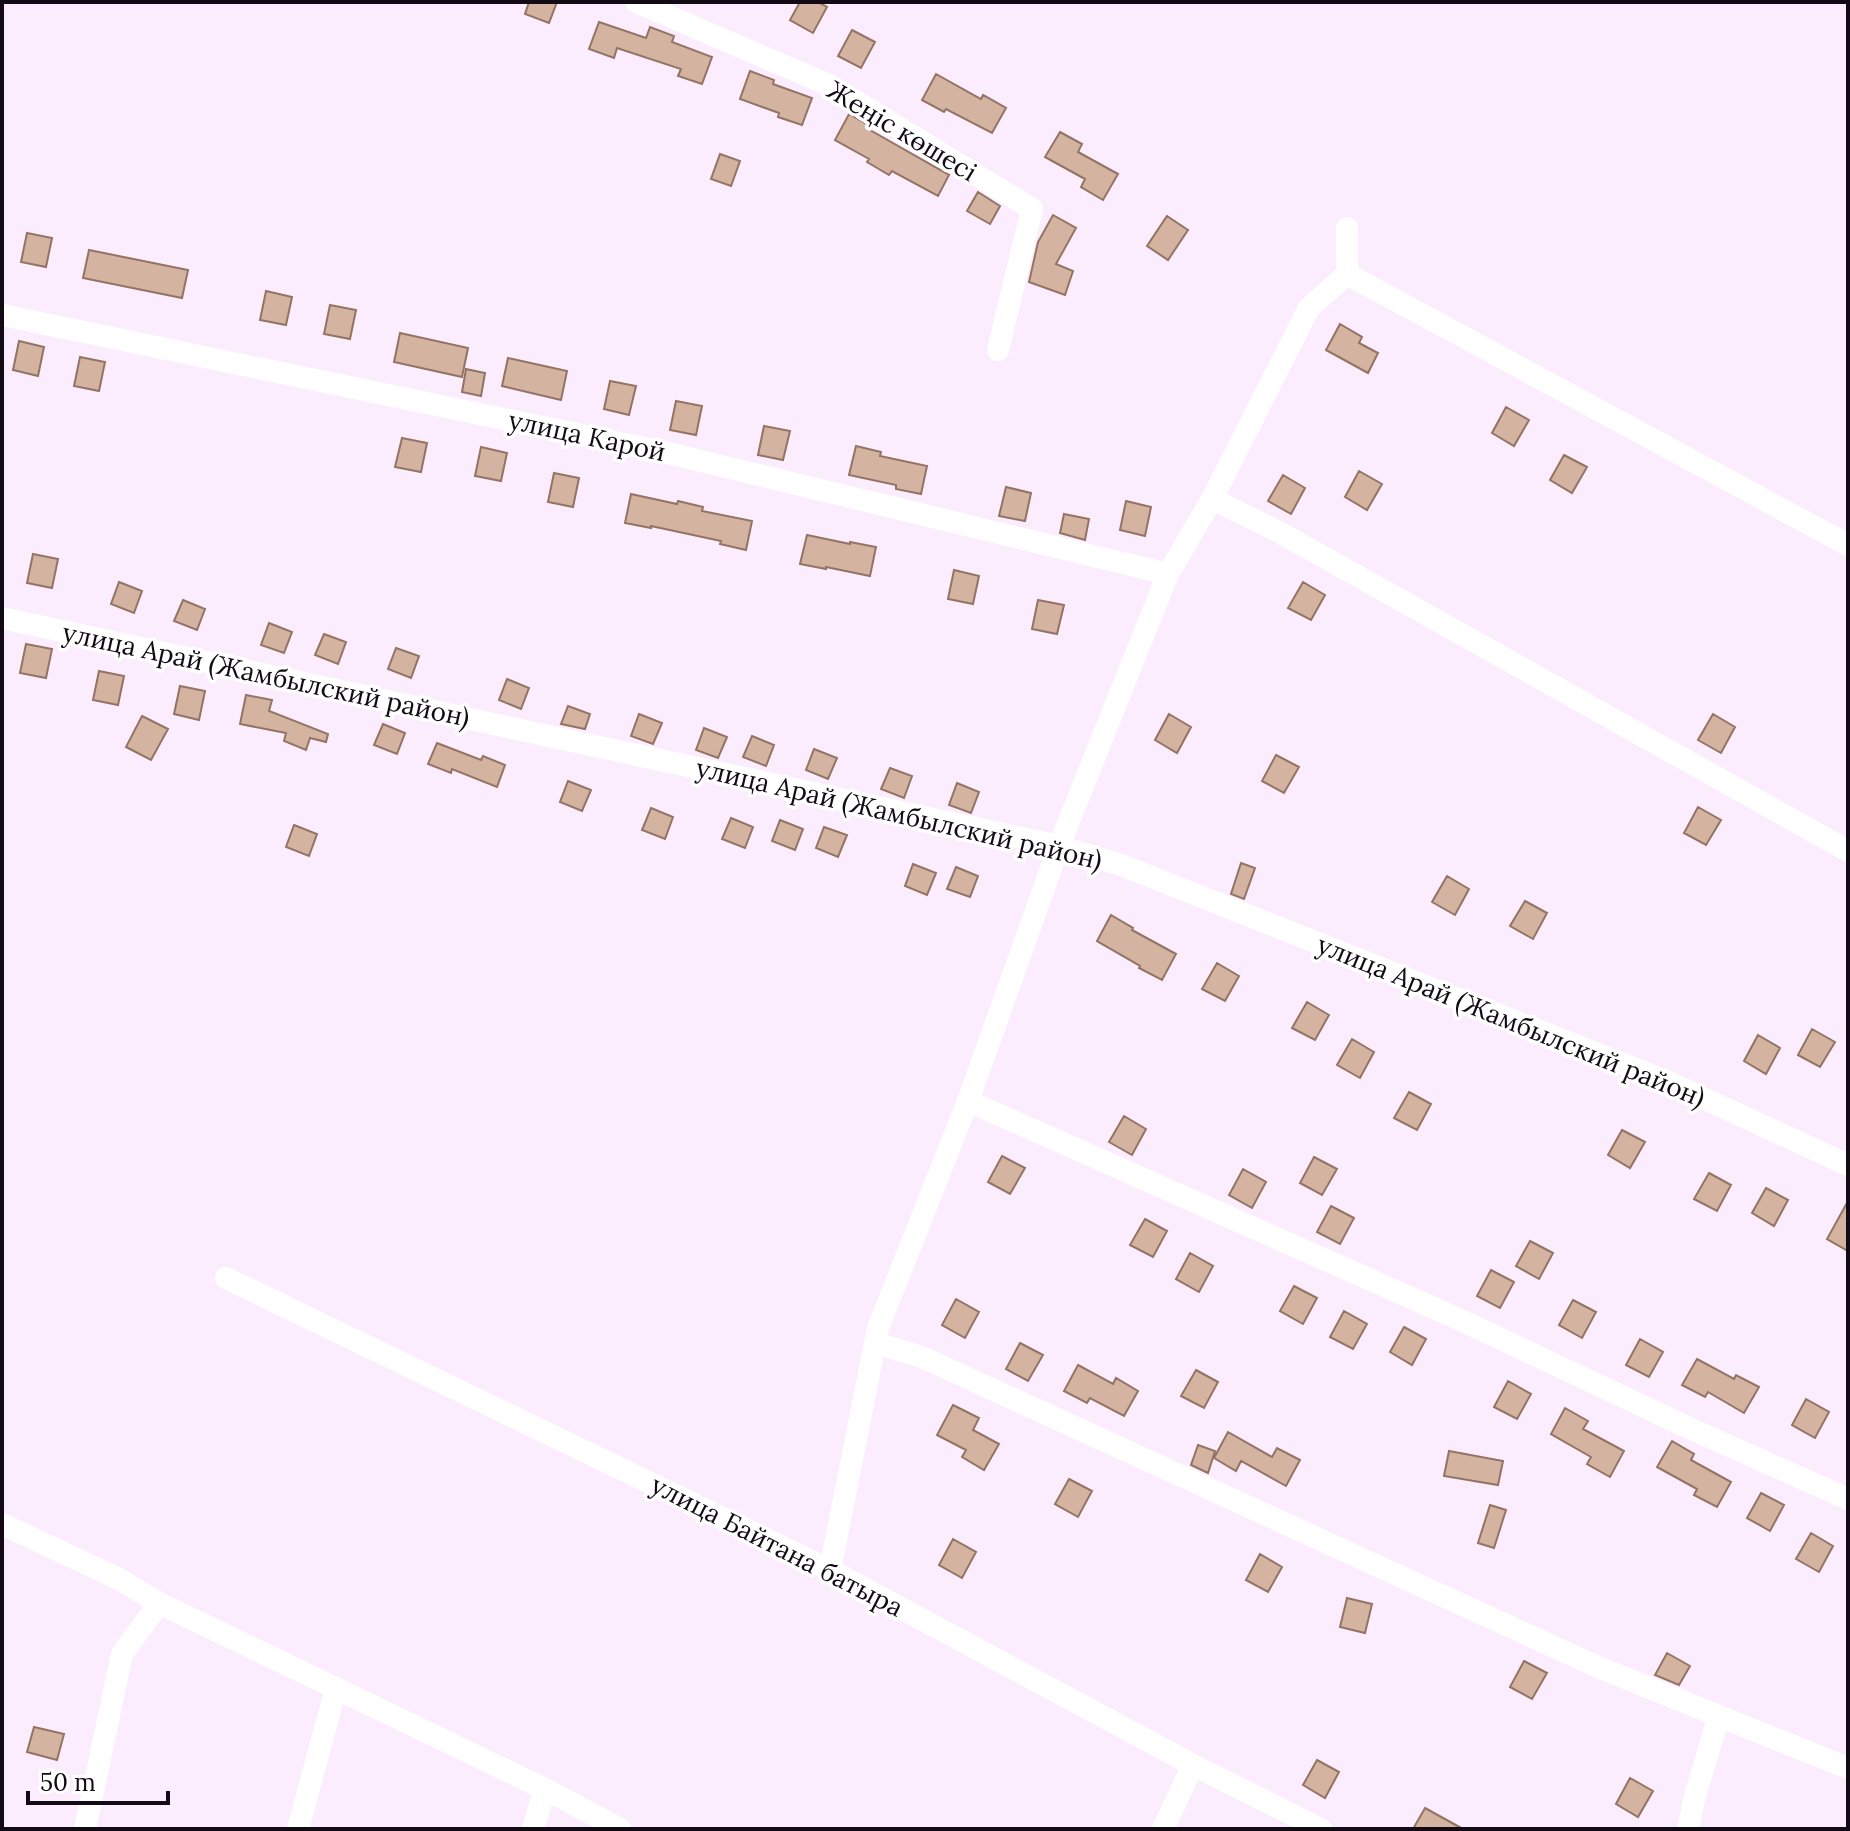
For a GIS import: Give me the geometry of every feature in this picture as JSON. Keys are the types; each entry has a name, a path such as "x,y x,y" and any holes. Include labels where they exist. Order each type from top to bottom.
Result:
{"street":[{"name":"Жеңіс көшесі","path":"636,2 829,85 1032,209 998,350"},
{"path":"830,1570 878,1328 968,1101 1059,846 1168,574 1212,499 1309,308 1347,274 1347,228"},
{"path":"1347,274 1848,545"},
{"name":"улица Карой","path":"2,315 668,453 1168,574"},
{"path":"1212,499 1279,532 1848,851"},
{"name":"улица Арай (Жамбылский район)","path":"2,618 1059,846 1121,865 1666,1081 1848,1165"},
{"path":"968,1101 1463,1321 1848,1499"},
{"name":"улица Байтана батыра","path":"226,1278 830,1570 1193,1765 1321,1829"},
{"path":"875,1343 922,1357 1598,1667 1848,1768"},
{"path":"2,1524 545,1789 620,1829"},
{"path":"85,1829 122,1654 159,1603"},
{"path":"298,1829 336,1688"},
{"path":"1688,1829 1719,1716"},
{"path":"1163,1829 1193,1765"},
{"path":"533,1829 545,1789"}],"building":[{"path":"529,2 557,2 549,23 525,14"},
{"path":"800,2 818,2 827,7 813,33 790,20"},
{"path":"599,22 646,38 650,27 674,36 672,42 712,57 702,84 678,76 681,69 617,48 614,58 589,49"},
{"path":"852,30 875,42 861,68 838,56"},
{"path":"750,71 774,80 773,84 812,98 802,125 740,99"},
{"path":"936,74 981,99 983,95 1006,108 992,133 922,100"},
{"path":"849,114 872,127 870,130 949,175 938,196 892,171 889,175 867,162 869,159 835,140"},
{"path":"1060,132 1082,144 1078,152 1118,174 1103,200 1081,187 1085,179 1045,157"},
{"path":"720,154 740,161 731,186 711,179"},
{"path":"978,192 1000,206 990,224 967,211"},
{"path":"1053,215 1076,228 1056,264 1073,271 1065,295 1029,282 1038,242"},
{"path":"1167,216 1188,230 1168,260 1147,246"},
{"path":"27,233 52,238 46,267 21,262"},
{"path":"89,250 188,270 182,298 83,278"},
{"path":"266,291 292,297 286,325 260,320"},
{"path":"330,305 356,310 350,339 324,334"},
{"path":"1340,324 1362,337 1359,343 1378,353 1368,373 1326,350"},
{"path":"400,333 468,348 462,377 394,362"},
{"path":"19,341 44,347 38,376 13,370"},
{"path":"80,357 105,362 99,391 74,386"},
{"path":"508,358 567,371 561,400 502,386"},
{"path":"466,369 485,373 481,396 462,392"},
{"path":"610,381 636,386 629,415 604,409"},
{"path":"676,401 702,406 696,435 670,430"},
{"path":"1506,407 1529,420 1514,446 1492,433"},
{"path":"764,426 790,431 783,460 758,455"},
{"path":"402,438 427,443 421,472 395,467"},
{"path":"856,446 881,452 880,456 927,466 921,494 849,475"},
{"path":"481,447 507,453 501,481 475,476"},
{"path":"1564,455 1587,467 1572,493 1550,480"},
{"path":"1359,471 1382,484 1367,510 1345,497"},
{"path":"554,473 579,478 573,507 548,502"},
{"path":"1283,475 1305,488 1291,514 1268,501"},
{"path":"1006,487 1031,493 1025,521 999,516"},
{"path":"631,494 677,504 678,501 703,507 702,511 752,521 746,550 720,544 721,541 625,523"},
{"path":"1126,501 1151,507 1145,536 1120,530"},
{"path":"1064,514 1089,519 1085,540 1060,533"},
{"path":"807,535 876,547 870,576 800,564"},
{"path":"33,554 58,559 52,588 27,583"},
{"path":"954,570 979,576 973,604 948,599"},
{"path":"119,582 142,591 134,613 111,604"},
{"path":"1303,582 1325,595 1311,620 1288,608"},
{"path":"183,600 205,609 197,630 174,621"},
{"path":"1038,600 1064,605 1057,634 1032,629"},
{"path":"269,623 292,632 284,653 261,645"},
{"path":"324,634 346,642 338,664 315,655"},
{"path":"26,644 52,649 46,678 20,673"},
{"path":"396,648 419,656 411,678 388,669"},
{"path":"99,671 124,676 118,705 93,700"},
{"path":"507,679 529,688 521,709 499,700"},
{"path":"180,686 205,691 199,720 174,714"},
{"path":"246,695 272,700 269,711 328,734 326,742 310,738 306,750 284,741 286,733 240,724"},
{"path":"568,706 590,714 585,729 561,724"},
{"path":"639,714 662,723 653,744 631,736"},
{"path":"1169,714 1191,727 1177,753 1155,740"},
{"path":"1713,714 1735,727 1721,753 1698,740"},
{"path":"142,716 168,729 151,760 126,747"},
{"path":"383,724 405,733 397,754 374,745"},
{"path":"704,728 727,737 718,758 696,750"},
{"path":"752,736 774,745 766,766 743,757"},
{"path":"437,743 481,760 483,756 505,765 497,787 452,769 451,773 428,764"},
{"path":"814,749 837,758 828,779 806,770"},
{"path":"1276,755 1299,767 1284,793 1262,781"},
{"path":"890,768 912,776 904,798 881,789"},
{"path":"568,781 591,790 582,811 560,802"},
{"path":"957,783 979,792 971,813 949,805"},
{"path":"1698,807 1721,820 1706,845 1684,833"},
{"path":"651,808 673,817 665,839 642,830"},
{"path":"731,818 753,827 745,848 722,839"},
{"path":"780,820 803,829 795,850 772,841"},
{"path":"294,825 317,834 309,856 286,847"},
{"path":"824,827 847,835 838,857 816,848"},
{"path":"1241,863 1255,868 1244,899 1231,894"},
{"path":"913,864 936,873 927,895 905,886"},
{"path":"956,867 978,876 970,897 947,889"},
{"path":"1447,876 1469,889 1455,915 1432,902"},
{"path":"1525,901 1547,913 1533,939 1510,926"},
{"path":"1111,915 1176,954 1162,980 1097,941"},
{"path":"1217,963 1239,976 1225,1001 1202,989"},
{"path":"1307,1002 1329,1015 1315,1040 1292,1028"},
{"path":"1812,1029 1835,1042 1820,1067 1798,1055"},
{"path":"1758,1035 1780,1048 1766,1074 1744,1061"},
{"path":"1352,1039 1374,1052 1360,1078 1337,1065"},
{"path":"1409,1092 1431,1104 1417,1130 1394,1118"},
{"path":"1124,1116 1146,1129 1132,1155 1109,1142"},
{"path":"1622,1130 1645,1142 1630,1168 1608,1155"},
{"path":"1002,1156 1025,1168 1010,1194 988,1182"},
{"path":"1314,1157 1337,1169 1322,1195 1300,1183"},
{"path":"1243,1169 1266,1182 1252,1208 1229,1195"},
{"path":"1709,1173 1731,1185 1717,1211 1694,1199"},
{"path":"1766,1188 1788,1200 1774,1226 1752,1213"},
{"path":"1848,1201 1848,1251 1827,1239"},
{"path":"1331,1206 1354,1218 1340,1244 1317,1232"},
{"path":"1145,1219 1167,1231 1153,1257 1130,1245"},
{"path":"1530,1241 1553,1253 1539,1279 1516,1266"},
{"path":"1190,1253 1213,1266 1199,1292 1176,1279"},
{"path":"1491,1270 1514,1282 1500,1308 1477,1296"},
{"path":"1294,1286 1317,1298 1303,1324 1280,1311"},
{"path":"956,1299 979,1312 965,1338 942,1325"},
{"path":"1573,1300 1596,1312 1582,1338 1559,1325"},
{"path":"1344,1311 1367,1324 1353,1349 1330,1337"},
{"path":"1404,1327 1426,1339 1412,1365 1390,1352"},
{"path":"1640,1339 1663,1352 1649,1377 1626,1365"},
{"path":"1020,1343 1043,1355 1028,1381 1006,1369"},
{"path":"1697,1359 1734,1379 1736,1375 1759,1387 1744,1413 1708,1392 1705,1397 1682,1385"},
{"path":"1078,1365 1113,1384 1116,1378 1138,1391 1124,1416 1090,1398 1087,1403 1064,1391"},
{"path":"1196,1370 1218,1382 1204,1408 1181,1396"},
{"path":"1508,1381 1531,1394 1517,1419 1494,1407"},
{"path":"1806,1399 1829,1412 1815,1438 1792,1425"},
{"path":"953,1405 979,1418 973,1430 999,1444 984,1470 962,1457 966,1450 937,1435"},
{"path":"1565,1408 1588,1421 1583,1429 1624,1451 1610,1477 1587,1464 1591,1457 1551,1434"},
{"path":"1228,1432 1272,1457 1277,1448 1300,1460 1286,1486 1241,1461 1236,1471 1214,1458"},
{"path":"1672,1441 1694,1454 1691,1460 1731,1482 1717,1507 1694,1495 1697,1489 1657,1467"},
{"path":"1198,1445 1215,1451 1208,1473 1191,1465"},
{"path":"1449,1451 1503,1461 1498,1485 1444,1476"},
{"path":"1069,1479 1092,1491 1078,1517 1055,1504"},
{"path":"1761,1493 1784,1505 1770,1531 1747,1518"},
{"path":"1490,1505 1506,1510 1494,1548 1478,1543"},
{"path":"1811,1533 1833,1546 1819,1572 1796,1559"},
{"path":"953,1539 976,1552 962,1578 939,1565"},
{"path":"1260,1554 1282,1567 1268,1592 1246,1580"},
{"path":"1347,1598 1372,1604 1365,1633 1340,1627"},
{"path":"1667,1653 1690,1666 1679,1685 1655,1675"},
{"path":"1524,1661 1547,1673 1532,1699 1510,1687"},
{"path":"34,1727 64,1734 57,1760 27,1752"},
{"path":"1317,1760 1339,1772 1325,1798 1303,1785"},
{"path":"1630,1778 1653,1791 1638,1817 1616,1804"},
{"path":"1425,1808 1463,1829 1413,1829"}]}
